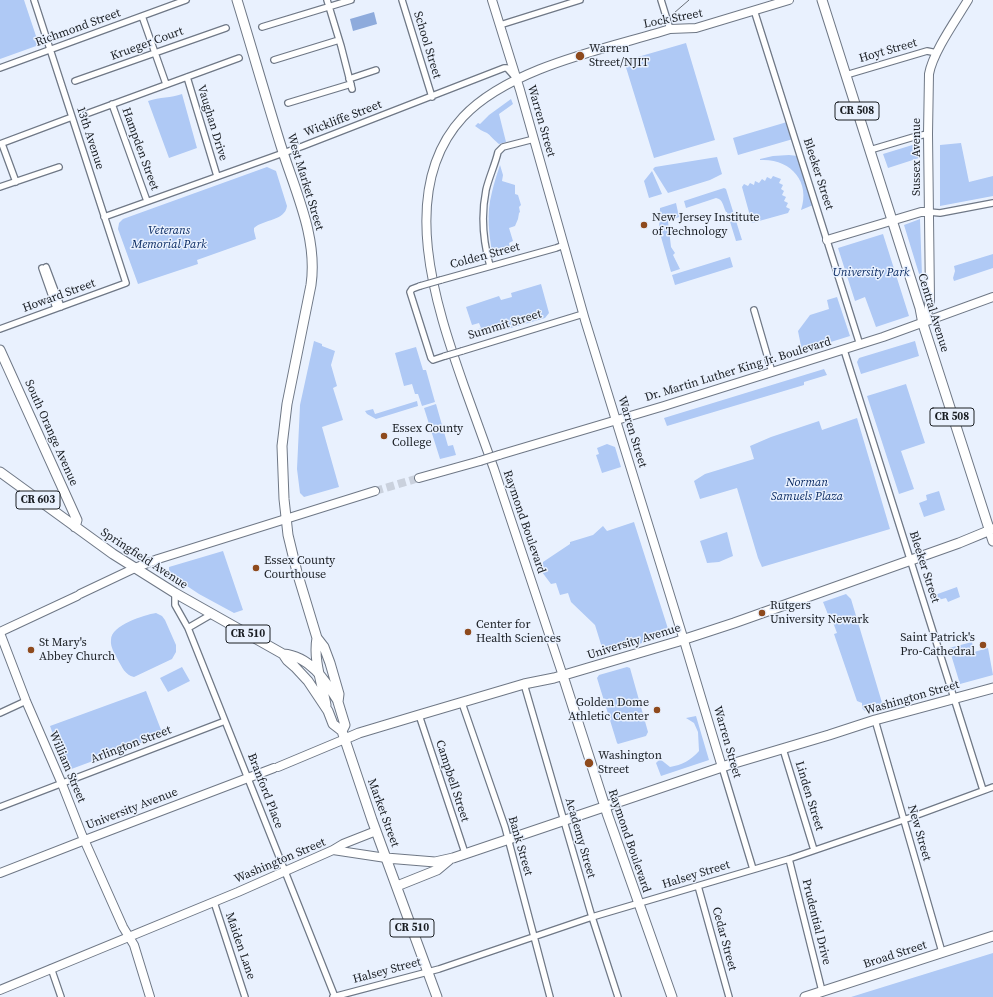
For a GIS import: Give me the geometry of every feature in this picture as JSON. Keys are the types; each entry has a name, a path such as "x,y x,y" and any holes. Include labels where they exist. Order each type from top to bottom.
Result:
{"main road":[{"name":"West Market Street","path":"237,0 283,152 307,224 313,266 311,285 288,397 284,425 282,469 286,518"},
{"name":"Warren Street","path":"492,0 534,139 583,314 722,767"},
{"name":"Lock Street","path":"516,79 578,56 670,29 696,28 789,0"},
{"name":"Central Avenue","path":"822,0 920,308 923,324 991,530 993,541"},
{"name":"Sussex Avenue","path":"923,324 930,300 928,78 936,53 968,0"},
{"name":"Raymond Boulevard","path":"516,79 486,97 473,107 456,126 442,148 436,162 429,191 427,216 428,246 435,291 450,343 520,546 605,807 672,997"},
{"path":"828,240 921,212 929,212"},
{"name":"Dr. Martin Luther King Jr. Boulevard","path":"419,478 616,420 860,345 923,324 993,297"},
{"name":"South Orange Avenue","path":"0,350 77,520 75,527"},
{"name":"Springfield Avenue","path":"0,472 75,527 135,568 175,593 283,654 308,681 328,710 333,724 344,735"},
{"path":"0,632 135,568 286,518 375,491"},
{"name":"Market Street","path":"286,518 295,565 317,638 324,647 339,694 338,702 345,725 344,735 376,831 437,997"},
{"name":"University Avenue","path":"0,874 276,767 344,735 359,734 524,684 563,676 684,640 991,530"},
{"name":"William Street","path":"0,632 26,701 85,840 123,927 135,948 150,997"},
{"name":"Market Street","path":"317,638 315,647 319,674 328,710"},
{"name":"Springfield Avenue","path":"283,654 293,654 309,663 319,674"},
{"path":"319,674 338,702"},
{"name":"Washington Street","path":"0,990 214,902 333,850 386,858 435,862 453,858 722,767 875,720 993,688"},
{"path":"333,850 343,844 376,831"},
{"path":"397,886 437,870 453,858"},
{"name":"Broad Street","path":"805,997 993,936"}],"street":[{"name":"13th Avenue","path":"34,0 126,283"},
{"name":"Richmond Street","path":"0,68 186,0"},
{"path":"327,0 340,40 350,84"},
{"path":"262,27 351,0"},
{"name":"School Street","path":"402,0 432,96"},
{"path":"500,25 580,0"},
{"path":"661,0 670,29"},
{"name":"Bleeker Street","path":"754,10 860,345"},
{"path":"142,16 166,84"},
{"name":"Krueger Court","path":"75,81 226,28"},
{"path":"274,60 340,40"},
{"name":"Hoyt Street","path":"846,75 927,51 936,53"},
{"name":"Vaughan Drive","path":"86,114 239,58"},
{"name":"Wickliffe Street","path":"104,217 283,152 504,68 507,68 516,79"},
{"path":"288,103 350,84 376,70"},
{"name":"Vaughan Drive","path":"187,77 216,176"},
{"name":"Hampden Street","path":"112,104 148,201"},
{"path":"16,182 1,144 72,118"},
{"path":"870,150 928,134"},
{"path":"490,266 483,236 483,212 486,190 498,152 503,147 534,139"},
{"path":"0,187 59,167"},
{"path":"929,212 940,212 993,203"},
{"name":"Colden Street","path":"433,360 431,358 410,292 412,289 564,245"},
{"path":"44,268 58,308"},
{"name":"Howard Street","path":"0,329 126,283"},
{"path":"754,310 772,372"},
{"name":"Summit Street","path":"433,360 583,314"},
{"name":"Bleeker Street","path":"844,350 983,790"},
{"name":"Branford Place","path":"175,593 175,605 188,628 226,721 334,997"},
{"path":"188,628 212,614"},
{"name":"Academy Street","path":"524,684 592,917 618,997"},
{"path":"0,713 26,701"},
{"name":"Bank Street","path":"462,703 508,839 550,997"},
{"name":"Campbell Street","path":"419,715 465,853"},
{"name":"New Street","path":"875,720 942,952"},
{"name":"Arlington Street","path":"0,807 226,721"},
{"name":"Linden Street","path":"783,749 814,850"},
{"name":"Warren Street","path":"722,767 753,869"},
{"name":"Halsey Street","path":"334,997 428,972 592,917 789,859 904,820 993,787"},
{"name":"Prudential Drive","path":"789,859 822,991"},
{"name":"Cedar Street","path":"698,886 729,997"},
{"name":"Maiden Lane","path":"214,902 245,997"},
{"path":"51,968 61,997"}],"green space":[{"path":"0,0 24,0 39,45 0,59"},
{"path":"686,43 715,140 654,158 624,61"},
{"path":"182,94 197,148 169,158 148,101"},
{"path":"511,99 513,104 499,114 506,142 499,144 488,134 475,126 478,123 480,124 489,115"},
{"path":"787,122 793,139 738,155 733,138"},
{"path":"919,143 919,158 888,168 883,154"},
{"path":"961,143 969,182 993,176 993,196 940,206 940,145"},
{"path":"773,156 798,156 813,205 801,210 803,190 796,173 789,167 780,163 771,160 760,160"},
{"path":"717,157 722,174 710,180 668,193 653,169 655,167"},
{"path":"500,165 503,175 502,181 515,185 515,194 518,195 521,205 519,207 520,212 515,226 509,228 513,241 509,243 511,253 493,258 489,233 489,208"},
{"name":"Veterans Memorial Park","path":"267,167 276,171 287,206 285,211 278,217 254,228 256,239 197,260 198,264 138,284 118,229 119,223 123,219"},
{"path":"652,171 662,194 649,198 644,181"},
{"path":"773,176 781,179 779,183 783,185 781,189 784,191 782,195 786,197 784,201 788,203 786,207 790,209 788,213 752,223 742,187 744,184 748,186 750,183 754,185 755,181 759,183 762,179 765,181 767,177 771,179"},
{"path":"724,188 726,189 742,240 736,241 727,212 721,201 718,199 716,198 686,208 684,201"},
{"path":"676,203 679,217 668,221 671,247 675,253 673,255 680,269 671,272 659,230 660,208"},
{"path":"920,219 922,276 920,277 904,225"},
{"name":"University Park","path":"883,234 909,316 876,327 865,297 855,301 838,248"},
{"path":"993,254 993,268 954,281 954,266"},
{"path":"730,257 733,267 675,285 672,275"},
{"path":"541,284 549,313 545,318 476,338 473,331 481,328 479,323 472,325 466,307 499,296 501,300 512,297 511,293"},
{"path":"837,297 850,336 802,351 798,331 810,315 829,309 827,300"},
{"path":"314,341 335,351 331,365 337,386 333,388 343,420 322,427 339,487 304,497 300,493 297,469 300,405"},
{"path":"915,341 919,356 861,374 857,362 859,358"},
{"path":"416,347 423,370 426,370 435,402 422,406 418,394 415,394 412,384 404,386 395,353"},
{"path":"824,369 827,375 804,382 804,385 667,426 664,418"},
{"path":"906,384 925,443 901,451 914,489 899,494 867,396"},
{"path":"417,401 418,406 376,419 367,414 365,411 373,409 375,414"},
{"path":"436,404 448,446 453,445 456,455 440,459 424,408"},
{"name":"Norman Samuels Plaza","path":"857,418 890,529 762,567 737,488 700,499 694,481 705,474 754,459 750,446 771,437 819,421 822,430"},
{"path":"607,444 615,447 621,467 602,473 596,455 599,454 597,448"},
{"path":"939,491 945,510 924,517 919,503 927,500 926,495"},
{"path":"634,522 670,635 604,654 595,625 571,602 568,593 560,595 556,583 551,584 542,572 543,562 570,544 570,542 593,535 603,526 607,531"},
{"path":"727,532 733,556 719,562 707,563 700,541"},
{"path":"223,551 243,610 234,613 199,594 169,574 169,567"},
{"path":"957,587 960,597 948,602 946,598 934,601 932,596"},
{"path":"846,594 851,599 883,706 865,711 862,708 862,703 857,701 834,634 837,633 823,602"},
{"path":"156,613 162,616 165,620 176,645 176,652 172,659 134,677 131,676 124,670 113,650 111,645 112,635 122,625"},
{"path":"972,642 974,652 988,648 993,675 960,684 949,648"},
{"path":"182,667 190,681 168,692 160,678"},
{"path":"627,667 630,668 648,732 646,736 618,744 597,678 599,675"},
{"path":"146,691 163,735 66,771 50,726"},
{"path":"696,716 709,760 661,776 656,763 660,759 670,767 686,762 699,751 698,732 694,723 686,718"},
{"path":"993,953 993,997 851,997"}],"shaded area":[{"path":"374,12 377,24 353,31 350,19"}],"tunnel":[{"path":"375,491 419,478"}],"tram line":[{"path":"674,13 689,0"}],"place":[{"name":"Warren Street/NJIT","path":"580,56"},
{"name":"New Jersey Institute of Technology","path":"644,225"},
{"name":"Essex County College","path":"384,436"},
{"name":"Essex County Courthouse","path":"256,568"},
{"name":"Rutgers University Newark","path":"762,613"},
{"name":"Center for Health Sciences","path":"468,632"},
{"name":"Saint Patrick's Pro-Cathedral","path":"983,645"},
{"name":"St Mary's Abbey Church","path":"31,650"},
{"name":"Golden Dome Athletic Center","path":"657,710"},
{"name":"Washington Street","path":"589,763"}]}
